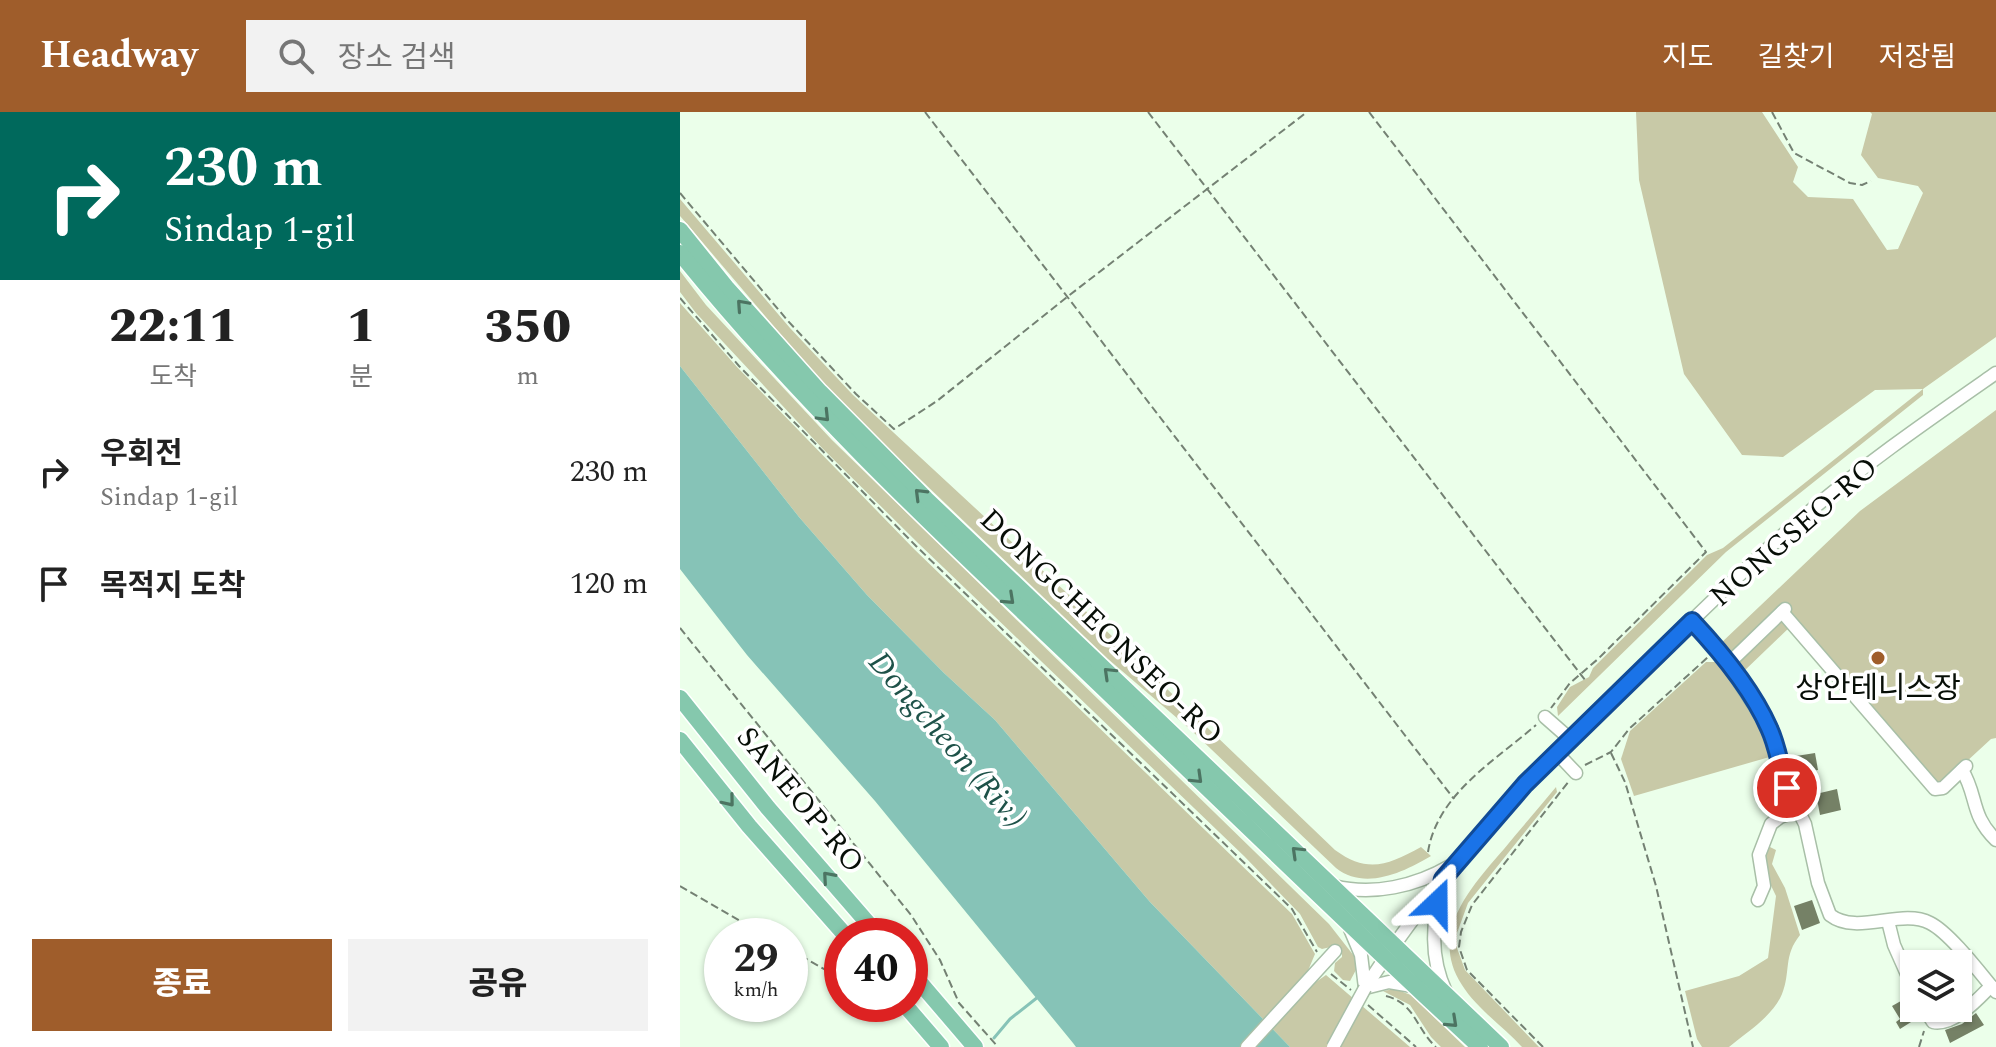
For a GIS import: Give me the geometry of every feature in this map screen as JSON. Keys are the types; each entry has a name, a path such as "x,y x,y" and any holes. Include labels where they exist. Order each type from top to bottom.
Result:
{"main road":[{"name":"DONGCHEONSEO-RO","path":"680,230 726,287 820,392 905,478 1332,886 1417,988 1480,1047"},
{"name":"DONGCHEONSEO-RO","path":"680,253 809,401 913,507 1348,923 1449,998 1501,1047"},
{"name":"SANEOP-RO","path":"680,698 768,808 863,918"},
{"name":"SANEOP-RO","path":"680,740 749,826 830,918"},
{"path":"928,992 975,1047"},
{"path":"919,1022 941,1047"}],"street":[{"name":"NONGSEO-RO","path":"1333,1047 1365,988 1443,879 1556,752 1802,518 1856,474 1996,373"},
{"path":"1728,664 1785,610 1934,788 1943,788 1964,768 1977,816 1996,840"},
{"path":"1692,621 1717,648 1768,727 1781,759 1785,781 1805,824 1818,883 1830,915 1850,922 1916,919 1932,924 1994,989 1972,1004"},
{"path":"1545,717 1570,739"},
{"path":"1556,752 1576,773"},
{"path":"1758,900 1764,886 1759,855 1771,824 1780,817 1798,811"},
{"path":"1332,886 1365,891 1403,885 1457,862"},
{"path":"1443,879 1434,943 1440,979 1449,998"},
{"path":"1888,921 1900,958"},
{"path":"1348,923 1361,955 1365,988 1389,982 1417,988"},
{"path":"1247,1047 1335,951"},
{"path":"1933,1022 1942,1022"}],"path":[{"path":"925,112 1454,799"},
{"path":"1148,112 1585,680"},
{"path":"680,193 788,321 856,394 894,429 937,401 1307,112"},
{"path":"1369,112 1706,552 1570,683 1545,717 1488,765 1454,799 1441,814 1428,852"},
{"path":"1772,112 1794,153 1850,183 1862,185 1871,181"},
{"path":"680,298 739,366 874,504 1292,909 1324,963 1352,992"},
{"path":"680,628 911,915 940,960 959,1003 998,1047"},
{"path":"1543,1047 1467,970 1459,947 1461,932 1472,905 1576,773 1588,763 1611,752 1618,739 1717,648"},
{"path":"1611,752 1625,782 1656,886 1693,1047"},
{"path":"680,886 735,918"},
{"path":"1378,995 1401,1001 1408,1007 1428,1040 1436,1047"},
{"path":"1364,1002 1416,1047"},
{"path":"1919,1047 1924,1029 1933,1022"}],"green space":[{"path":"1636,112 1762,112 1798,167 1793,182 1808,197 1853,199 1887,250 1898,249 1923,193 1918,186 1878,178 1861,155 1870,112 1996,112 1996,337 1923,389 1875,390 1783,457 1742,455 1684,374 1639,180"},
{"path":"680,199 790,328 853,395 1068,594 1335,850 1347,858 1368,864 1388,862 1421,847 1431,856 1397,873 1372,879 1347,875 1336,868 1191,730 1108,659 877,438 810,369 680,216"},
{"path":"680,271 706,305 832,440 1329,924 1354,956 1357,968 1350,981 1343,980 1334,971 1342,951 1335,946 1318,947 1300,914 1244,856 823,449 696,313 680,292"},
{"path":"680,303 737,367 914,549 1292,914 1315,954 1307,973 1316,982 1326,975 1410,1047 1290,1047 1150,902 995,720 867,595 799,517 680,366"},
{"path":"1923,389 1923,395 1726,552 1558,716 1557,707 1570,687 1589,677 1593,668 1707,555 1723,548"},
{"path":"1996,410 1996,738 1991,739 1940,786 1794,623 1742,673 1720,644 1860,511"},
{"path":"1706,662 1718,662 1735,684 1756,718 1773,756 1634,796 1621,759 1630,731"},
{"path":"1556,787 1557,792 1468,903 1457,933 1457,948 1465,970 1539,1047 1522,1047 1475,1002 1462,985 1453,966 1450,947 1452,929 1467,895"},
{"path":"1766,845 1776,850 1772,864 1785,888 1800,935 1791,950 1785,986 1772,1009 1729,1047 1702,1047 1697,1039 1685,991 1739,976 1768,958 1776,896 1764,871"},
{"path":"1395,989 1411,995 1465,1047 1441,1047 1410,1005 1383,991"}],"water":[{"name":"Dongcheon (Riv.)","path":"680,366 799,517 867,595 995,720 1150,902 1290,1047 1076,1047 875,801 747,655 680,569"}],"building":[{"path":"1815,753 1818,770 1793,774 1790,757"},
{"path":"1837,789 1841,810 1820,815 1816,794"},
{"path":"1812,900 1820,923 1802,930 1794,906"},
{"path":"1900,1002 1900,1019 1892,1006"},
{"path":"1976,1013 1984,1025 1950,1043 1945,1030 1972,1022"},
{"path":"1900,1019 1900,1022 1911,1022 1900,1029 1896,1022"}],"waterway":[{"path":"994,1038 1010,1019 1038,997"}],"place":[{"name":"상안테니스장","path":"1878,658"}],"route":[{"path":"1437,903 1443,879 1525,784 1692,621 1717,648 1763,716 1781,759 1787,788"}]}
